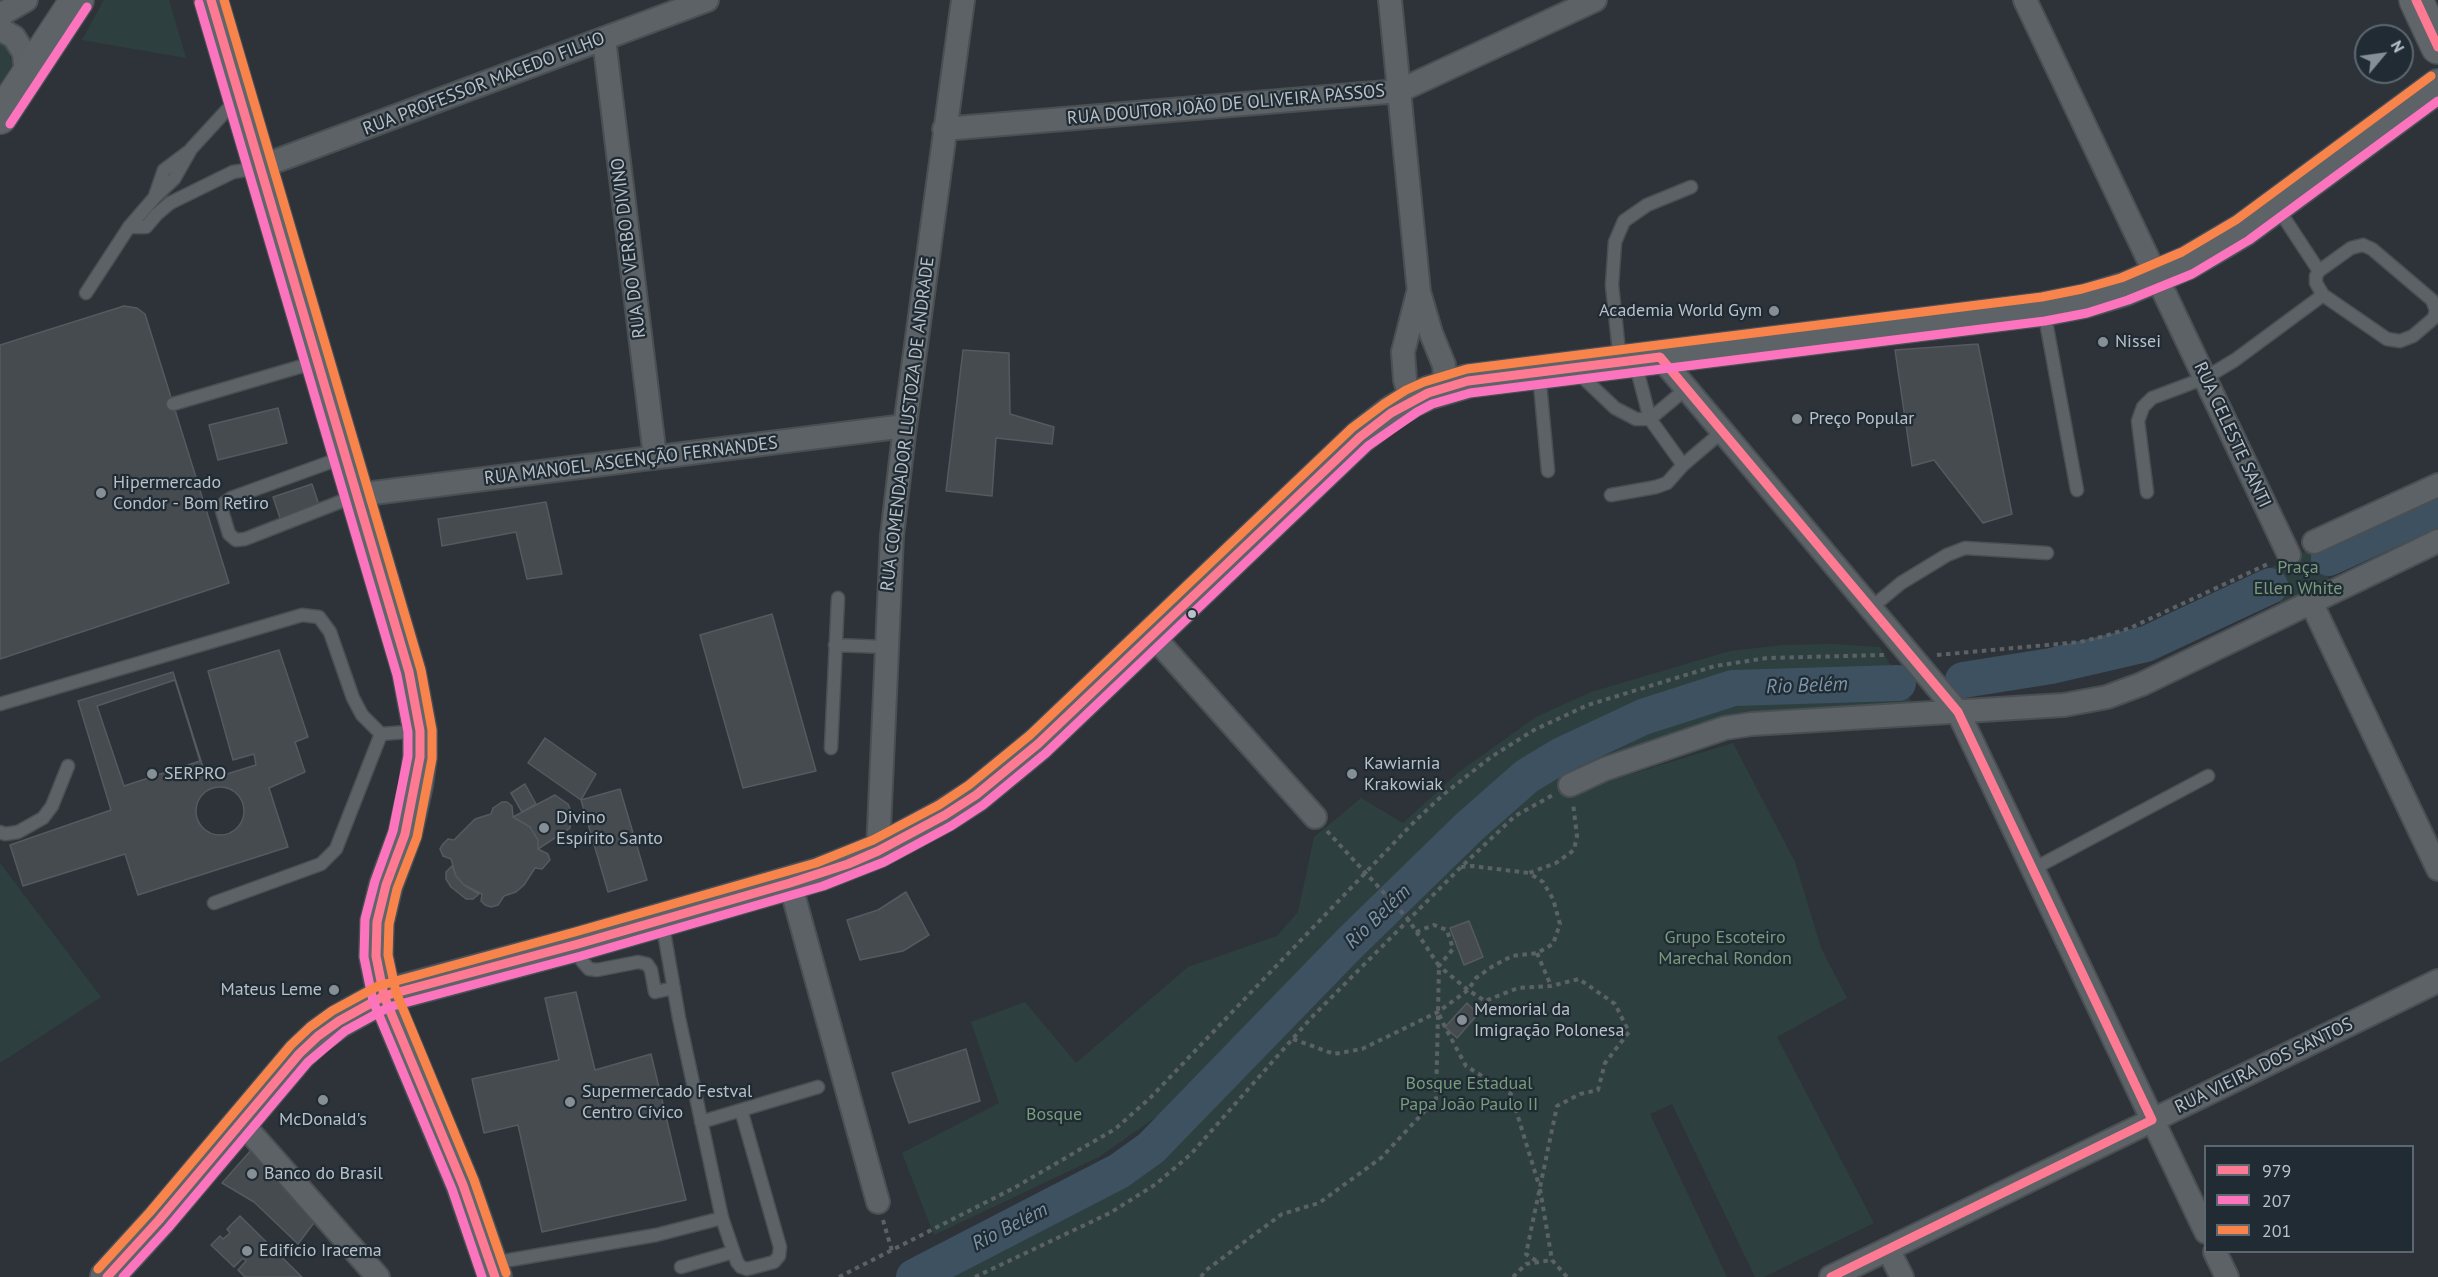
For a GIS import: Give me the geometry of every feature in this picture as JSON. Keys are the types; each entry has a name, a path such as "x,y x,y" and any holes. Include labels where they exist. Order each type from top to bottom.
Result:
{"main road":[{"path":"0,117 77,0"},
{"path":"211,0 409,672 420,731 417,785 405,834 386,885 377,922 376,956 384,996 463,1185 493,1270"},
{"path":"2416,0 2438,47"},
{"path":"107,1277 159,1220 299,1054 339,1021 384,996 790,884 848,864 945,815 984,789 1038,744 1154,636 1360,437 1391,412 1411,401 1446,386 1468,381 2044,309 2085,301 2156,277 2215,248 2277,207 2438,86"}],"street":[{"path":"0,15 26,0"},
{"name":"RUA PROFESSOR MACEDO FILHO","path":"260,168 707,0"},
{"name":"RUA COMENDADOR LUSTOZA DE ANDRADE","path":"878,850 892,536 944,129 963,0"},
{"path":"1390,0 1419,292 1431,333 1444,365 1446,386"},
{"name":"RUA DOUTOR JOÃO DE OLIVEIRA PASSOS","path":"944,129 1399,91 1595,0"},
{"name":"RUA CELESTE SANTI","path":"2025,0 2289,555"},
{"path":"0,29 14,37 24,53 26,76"},
{"name":"RUA DO VERBO DIVINO","path":"603,39 655,457"},
{"path":"1411,401 1405,380 1403,352 1419,292"},
{"path":"1639,360 1687,388 1958,712 2204,1230"},
{"name":"RUA MANOEL ASCENÇÃO FERNANDES","path":"357,495 905,426"},
{"path":"2314,542 2438,485"},
{"path":"1570,785 1605,769 1725,728 1752,724 2064,705 2107,697 2142,684 2438,540"},
{"path":"2311,602 2438,869"},
{"path":"1154,636 1315,817"},
{"path":"790,884 878,1202"},
{"name":"RUA VIEIRA DOS SANTOS","path":"1831,1277 2438,981"},
{"path":"241,1122 378,1277"},
{"path":"1888,1249 1902,1277"},
{"path":"2216,1253 2227,1277"}],"lane":[{"path":"87,293 129,227 155,197 164,170 191,149 239,96"},
{"path":"129,227 146,227 170,203 233,172 260,168"},
{"path":"1683,465 1650,419 1639,360 1612,285 1615,242 1624,221 1647,206 1691,187"},
{"path":"2277,207 2319,271"},
{"path":"2362,245 2372,249 2432,300 2436,310 2434,318 2413,336 2400,341 2387,339 2323,295 2316,283 2319,271 2352,248 2362,245"},
{"path":"2147,492 2138,421 2143,406 2152,398 2205,378 2235,360 2323,295"},
{"path":"2044,309 2077,490"},
{"path":"173,404 317,361"},
{"path":"1573,368 1624,415 1636,419 1650,419 1687,388"},
{"path":"1539,372 1548,471"},
{"path":"1611,495 1667,483 1683,465 1722,431"},
{"path":"346,457 231,498 224,503 222,511 229,534 236,540 245,539 357,495"},
{"path":"1871,608 1910,578 1947,555 1965,548 2048,553"},
{"path":"831,748 838,598"},
{"path":"0,704 302,615 319,617 330,632 357,707 381,734 420,731"},
{"path":"835,645 886,647"},
{"path":"214,903 321,864 336,849 381,734"},
{"path":"0,832 5,834 18,832 43,818 52,806 68,766"},
{"path":"2033,869 2208,776"},
{"path":"662,920 722,1218 733,1252 741,1267 747,1269 774,1262 779,1256 780,1247 741,1110"},
{"path":"578,944 582,961 589,969 597,970 638,962 646,964 651,970 656,992 674,988"},
{"path":"701,1122 818,1087"},
{"path":"493,1270 656,1235 722,1218"},
{"path":"681,1267 733,1252"}],"path":[{"path":"1952,655 2080,642 2105,636 2130,628 2289,555"},
{"path":"839,1277 1014,1188 1115,1129 1149,1099 1364,873 1444,794 1491,757 1562,716 1707,669 1767,658 1889,654"},
{"path":"975,1277 1110,1213 1156,1184 1191,1154 1293,1039 1460,868 1515,816 1570,785 1577,836 1574,850 1556,863 1529,873"},
{"path":"1315,817 1408,919 1438,966 1485,1001 1518,988 1551,986 1579,979 1615,1004 1629,1032 1605,1062 1599,1078 1598,1090 1580,1094 1557,1106 1526,1254 1538,1262"},
{"path":"1293,1039 1334,1054 1362,1049 1438,1012 1468,990 1476,978 1512,956 1537,953 1553,944 1560,924 1553,898 1543,882 1529,873 1472,866 1460,868"},
{"path":"1201,1277 1205,1271 1282,1214 1319,1203 1381,1158 1436,1099 1438,966 1453,949 1447,930 1434,925 1416,932"},
{"path":"1537,953 1551,986"},
{"path":"1438,1012 1466,1066 1511,1094 1539,1185 1552,1260 1567,1277"},
{"path":"878,1202 892,1251"},
{"path":"1513,1277 1526,1264 1552,1260"}],"green space":[{"path":"104,0 169,0 186,58 82,40"},
{"path":"0,41 8,48 12,65 0,84"},
{"name":"Praça Ellen White","path":"2315,547 2332,585 2282,608 2265,570"},
{"name":"Bosque","path":"1832,644 1880,647 1913,704 1836,714 1595,765 1574,739 1528,767 1448,833 1326,950 1179,1101 1099,1157 934,1235 902,1153 999,1103 971,1022 1025,1002 1076,1063 1188,967 1277,936 1298,912 1314,837 1361,798 1403,823 1459,772 1536,717 1591,692 1730,651 1783,645"},
{"name":"Bosque Estadual Papa João Paulo II","path":"1733,743 1795,862 1821,948 1847,998 1777,1037 1874,1223 1764,1277 1755,1277 1672,1104 1650,1114 1727,1277 930,1277 1115,1186 1157,1153 1301,1005 1484,826 1539,782 1576,762 1585,792 1615,779"},
{"path":"0,863 101,997 0,1063"}],"building":[{"name":"Hipermercado Condor - Bom Retiro","path":"124,306 137,308 145,314 229,583 0,659 0,345"},
{"path":"1978,344 2012,514 1983,523 1934,460 1912,466 1895,350"},
{"path":"963,350 1009,353 1010,414 1054,427 1052,444 996,438 992,496 946,491"},
{"path":"278,408 287,443 218,460 209,425"},
{"path":"312,484 320,508 281,521 273,497"},
{"path":"546,502 562,574 527,579 516,532 442,546 438,519"},
{"path":"772,614 816,771 743,788 700,635"},
{"name":"SERPRO","path":"279,650 308,737 295,742 305,772 269,788 288,847 138,895 125,854 23,886 10,845 111,810 78,701 173,672 207,780 256,765 254,754 233,760 208,671"},
{"path":"175,680 200,761 124,786 97,706"},
{"path":"545,738 596,774 581,800 528,763"},
{"path":"525,784 536,804 522,812 511,793"},
{"path":"220,787 237,794 244,811 237,828 220,835 203,828 196,811 203,794"},
{"path":"620,789 647,880 608,892 581,800"},
{"path":"555,795 568,804 572,813 570,828 538,849 538,840 530,827 513,817"},
{"path":"502,802 507,802 512,806 513,817 530,827 538,840 538,849 548,854 550,860 542,869 535,868 524,885 516,892 504,896 498,905 491,907 481,901 482,894 464,885 456,876 451,859 443,856 440,849 448,839 454,840 475,819 491,814 493,808"},
{"path":"452,866 456,876 464,885 479,894 473,899 466,899 451,887 446,879 446,872"},
{"path":"906,892 929,935 903,951 860,960 847,920 878,910"},
{"path":"1469,921 1483,957 1464,965 1450,928"},
{"name":"Supermercado Festval Centro Cívico","path":"576,992 595,1070 651,1054 686,1200 542,1232 518,1125 484,1133 472,1079 559,1060 545,998"},
{"name":"Memorial da Imigração Polonesa","path":"1467,1003 1478,1014 1457,1038 1445,1027"},
{"path":"966,1049 980,1101 909,1123 892,1073"},
{"path":"253,1148 316,1220 298,1244 254,1202 222,1183"},
{"name":"Edifício Iracema","path":"240,1216 302,1277 245,1277 238,1270 246,1261 243,1258 234,1267 211,1245 220,1236 223,1239 230,1233 227,1229"}],"waterway":[{"name":"Rio Belém","path":"2329,558 2438,508"},
{"name":"Rio Belém","path":"1963,680 2051,666 2146,644 2270,586"},
{"name":"Rio Belém","path":"914,1277 1119,1171 1151,1148 1349,944 1469,827 1527,776 1562,755 1643,717 1733,688 1898,683"}],"transit line":[{"name":"979","path":"211,0 409,672 420,731 420,757 405,834 386,885 377,922 376,956 384,996 463,1185 495,1277"},
{"name":"201","path":"224,0 421,670 432,730 432,759 417,837 397,889 389,924 388,955 396,992 474,1180 506,1273"},
{"name":"979","path":"2416,0 2438,47"},
{"name":"207","path":"199,3 397,675 408,732 408,756 393,831 375,881 365,919 364,957 373,1001 452,1189 482,1277"},
{"name":"207","path":"10,124 87,7"},
{"name":"201","path":"98,1269 150,1212 291,1045 332,1011 378,986 816,863 873,840 939,805 969,785 1030,735 1352,428 1406,390 1467,369 2042,297 2121,278 2182,252 2236,220 2431,76"},
{"name":"207","path":"123,1277 168,1228 308,1062 345,1031 389,1007 581,956 823,886 884,862 951,826 983,805 1046,753 1368,446 1432,404 1470,393 2045,321 2087,313 2128,300 2192,274 2249,240 2438,101"},
{"name":"979","path":"107,1277 159,1220 299,1054 339,1021 384,996 578,944 790,883 848,864 878,851 945,815 976,795 1038,744 1360,437 1391,413 1428,393 1468,381 1660,357 1958,712 2152,1120 1831,1277"}],"place":[{"name":"Academia World Gym","path":"1774,311"},
{"name":"Nissei","path":"2103,342"},
{"name":"Preço Popular","path":"1797,419"},
{"name":"Hipermercado Condor - Bom Retiro","path":"101,493"},
{"name":"SERPRO","path":"152,774"},
{"name":"Kawiarnia Krakowiak","path":"1352,774"},
{"name":"Divino Espírito Santo","path":"544,828"},
{"name":"Mateus Leme","path":"334,990"},
{"name":"Memorial da Imigração Polonesa","path":"1462,1020"},
{"name":"McDonald's","path":"323,1100"},
{"name":"Supermercado Festval Centro Cívico","path":"570,1102"},
{"name":"Banco do Brasil","path":"252,1174"},
{"name":"Edifício Iracema","path":"247,1251"}],"park label":[{"name":"Grupo Escoteiro Marechal Rondon","path":"1725,948"}]}
